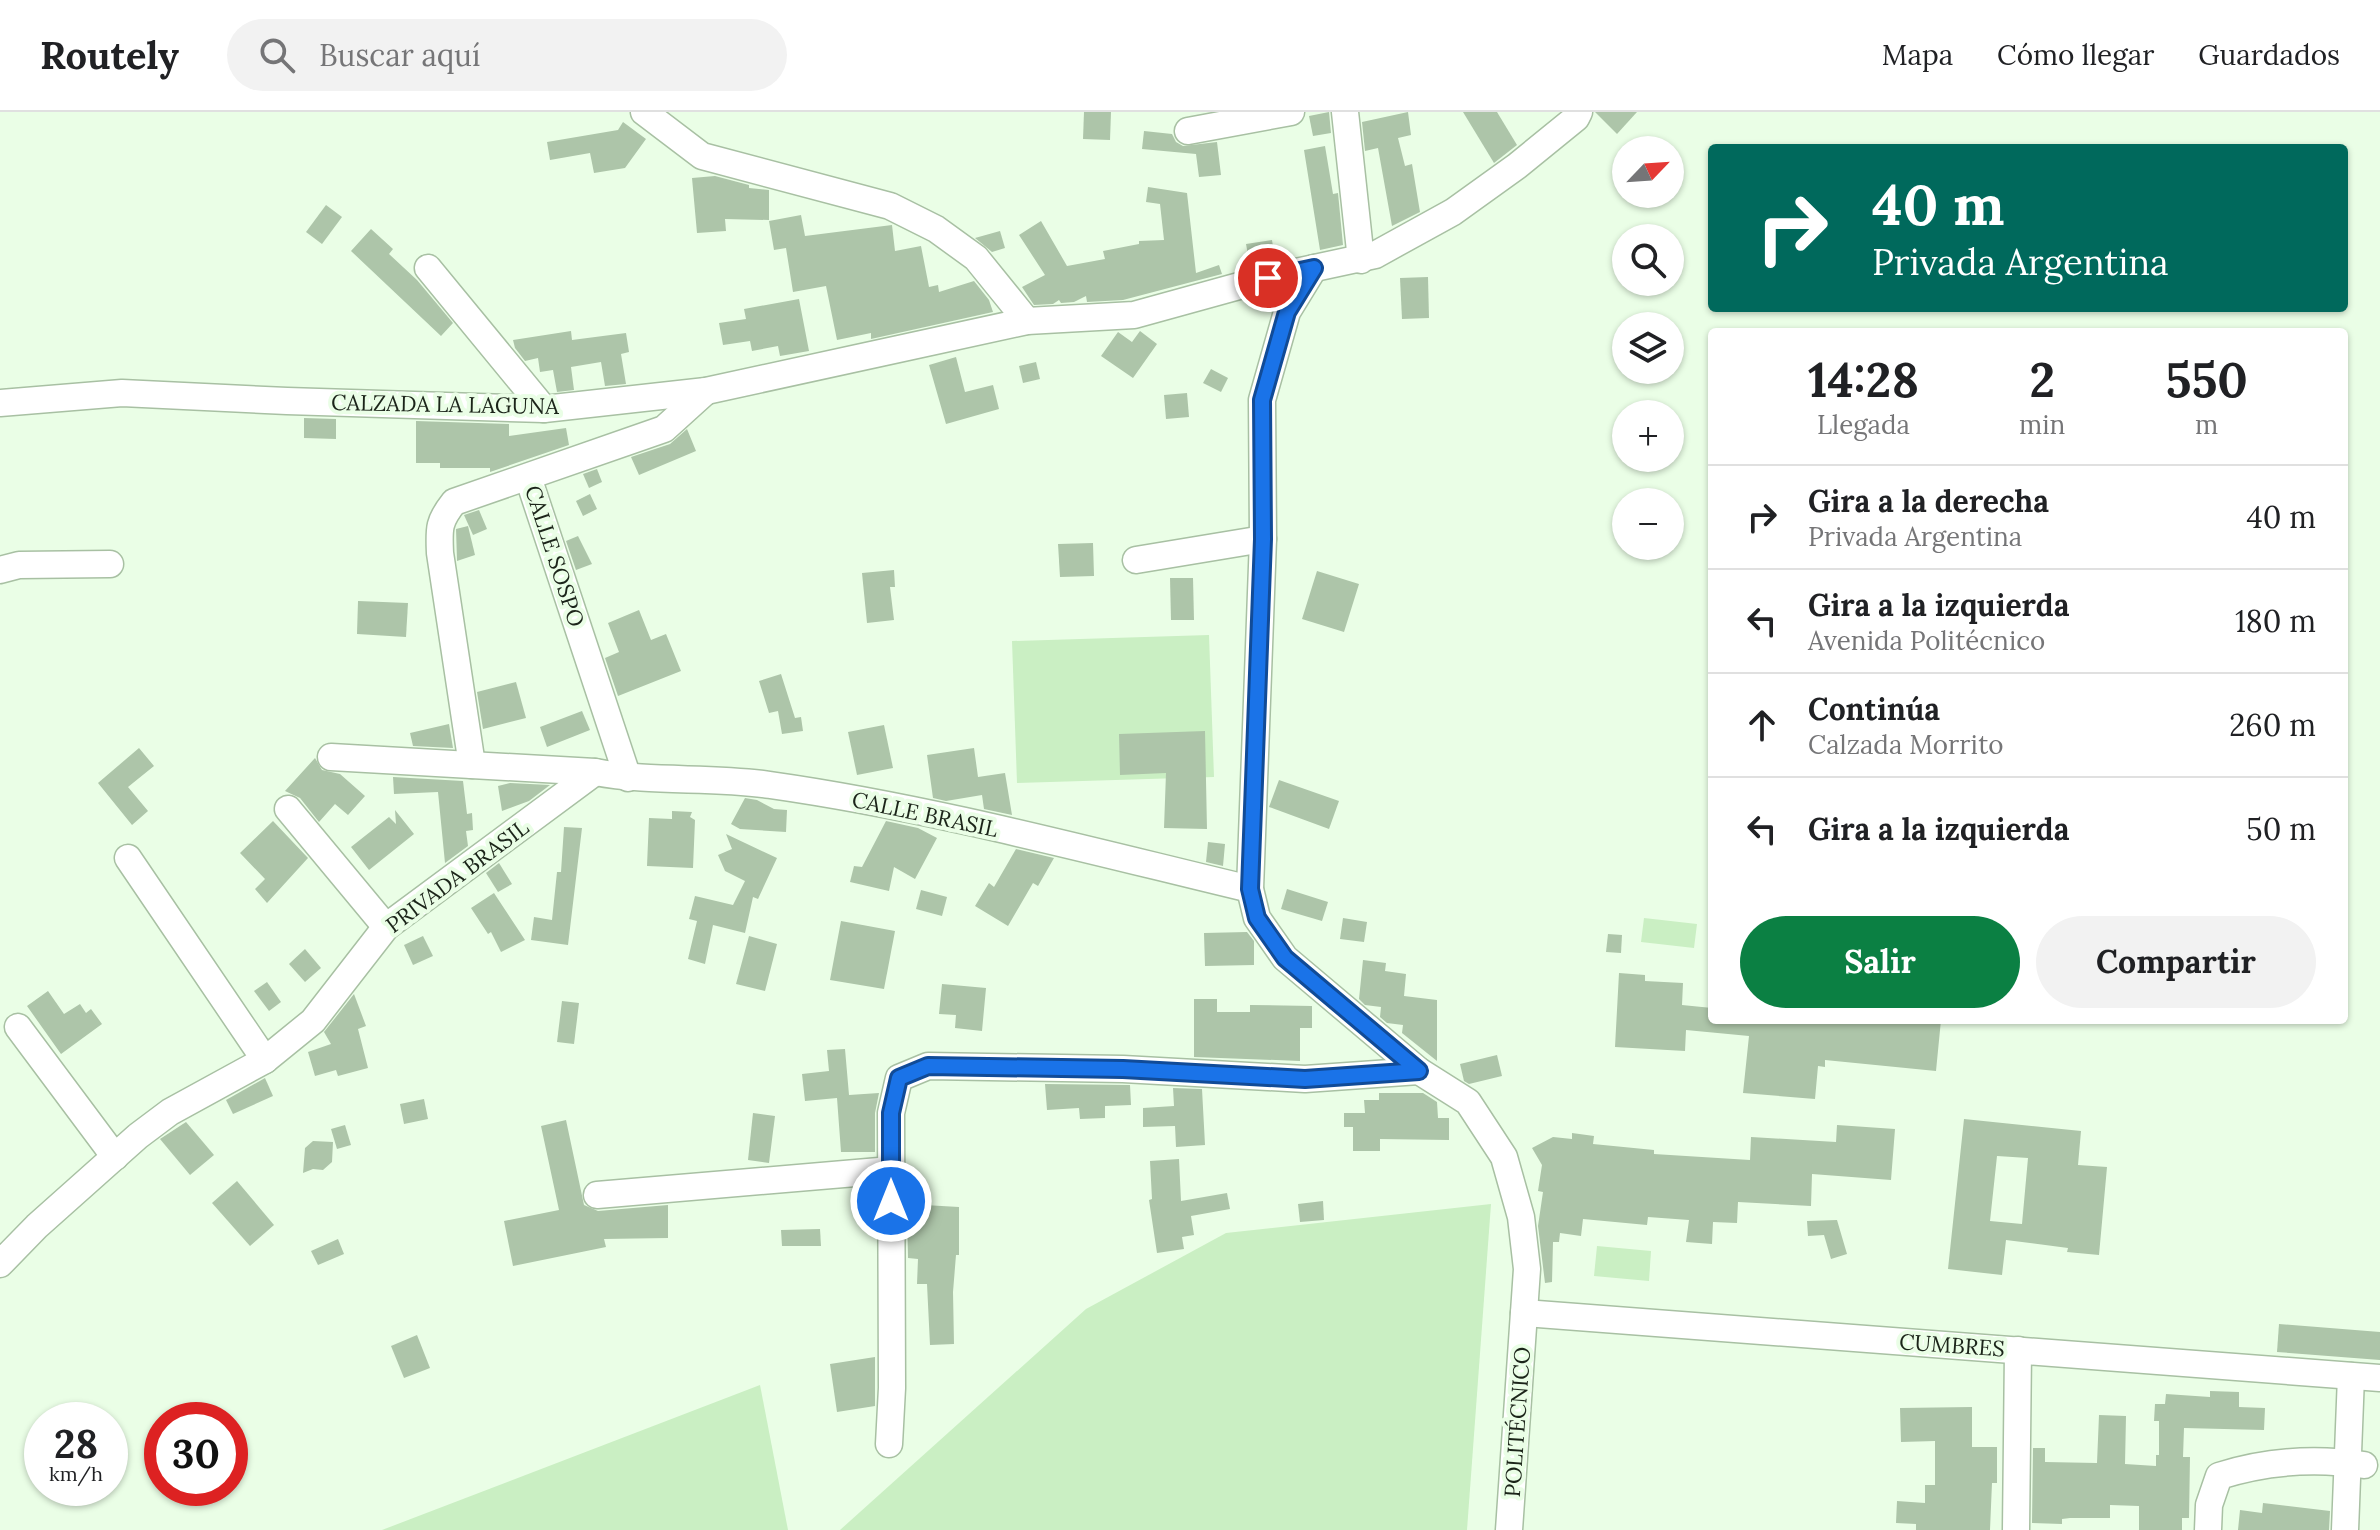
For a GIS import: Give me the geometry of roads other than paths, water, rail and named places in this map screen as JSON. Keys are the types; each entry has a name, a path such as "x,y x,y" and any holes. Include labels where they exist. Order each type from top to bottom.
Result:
{"street":[{"path":"644,112 702,156 890,206 936,229 976,258 1027,321"},
{"path":"1188,131 1291,112"},
{"path":"1345,112 1361,260"},
{"name":"CALZADA LA LAGUNA","path":"0,403 122,393 544,409 706,391 1027,321 1134,315 1375,255 1453,212 1517,166 1576,118 1579,112"},
{"path":"428,268 544,409"},
{"path":"1250,889 1263,539 1262,400 1287,312 1314,268"},
{"name":"CALLE SOSPO","path":"628,778 528,477 664,429 706,391"},
{"path":"472,765 440,553 439,526 454,502 528,477"},
{"path":"1136,560 1263,539"},
{"path":"0,570 19,565 110,564"},
{"name":"CALLE BRASIL","path":"331,757 595,772 628,778 767,784 908,808 1250,889"},
{"name":"PRIVADA BRASIL","path":"0,1264 37,1226 170,1112 265,1060 313,1021 386,927 595,772"},
{"path":"288,809 386,927"},
{"path":"128,858 265,1060"},
{"name":"POLITÉCNICO","path":"1250,889 1257,918 1285,958 1419,1071 1468,1102 1504,1157 1521,1217 1527,1269 1509,1530"},
{"path":"18,1027 115,1157"},
{"path":"889,1444 892,1388 891,1113 899,1078 928,1066 1123,1069 1305,1079 1419,1071"},
{"path":"597,1195 891,1170"},
{"name":"CUMBRES","path":"1524,1313 2367,1377"},
{"path":"2016,1530 2018,1350"},
{"path":"2345,1530 2367,1377"},
{"path":"2208,1530 2209,1505 2219,1476 2249,1466 2331,1460 2355,1464"},
{"path":"2355,1464 2361,1530"}]}
